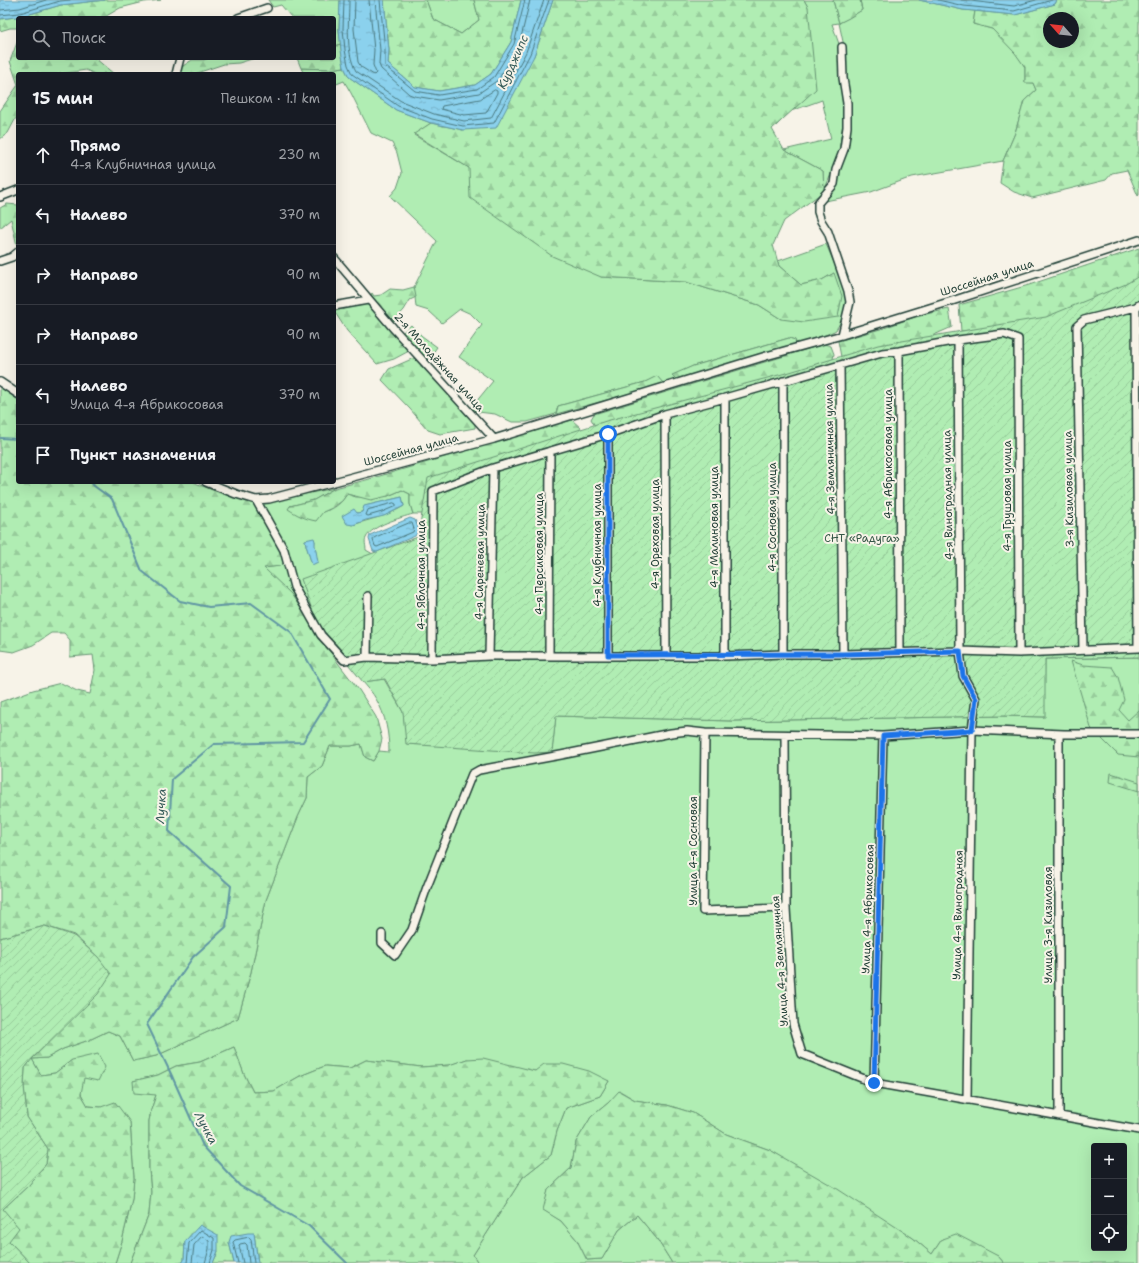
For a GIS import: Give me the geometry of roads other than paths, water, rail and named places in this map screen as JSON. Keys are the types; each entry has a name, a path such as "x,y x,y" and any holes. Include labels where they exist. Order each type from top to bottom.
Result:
{"street":[{"path":"244,16 266,8"},
{"path":"842,47 842,78 847,103 847,127 844,149 836,170 834,184 818,203 818,212 821,221 828,232 848,291 850,302 842,335"},
{"path":"176,72 180,60"},
{"path":"0,197 16,191"},
{"name":"Шоссейная улица","path":"336,481 494,439 766,356 842,335 1139,240"},
{"path":"0,261 12,257 16,254"},
{"name":"2-я Молодёжная улица","path":"336,260 368,300 494,439"},
{"path":"336,306 368,300"},
{"path":"256,500 284,550 294,587 321,635 344,660 367,657 432,658 608,655 725,656 960,651 1019,653 1138,648 1137,306"},
{"name":"3-я Кизиловая улица","path":"1083,650 1077,326 1084,320 1137,306"},
{"name":"4-я Грушовая улица","path":"958,340 1004,334 1018,339 1019,653"},
{"path":"493,468 608,434 665,414 840,364 882,353 958,340"},
{"name":"4-я Виноградная улица","path":"958,340 960,651 963,676 976,699 972,730"},
{"name":"4-я Абрикосовая улица","path":"899,351 900,652"},
{"name":"4-я Земляничная улица","path":"840,364 843,654"},
{"name":"4-я Сосновая улица","path":"783,381 783,654"},
{"path":"0,382 16,393"},
{"name":"4-я Малиновая улица","path":"725,398 725,656"},
{"name":"4-я Ореховая улица","path":"665,414 666,655"},
{"name":"4-я Клубничная улица","path":"608,434 608,655"},
{"name":"4-я Персиковая улица","path":"550,451 550,656"},
{"name":"4-я Яблочная улица","path":"432,658 433,492 493,468"},
{"name":"4-я Сиреневая улица","path":"489,656 493,468"},
{"name":"Шоссейная улица","path":"211,484 256,500 269,499 326,484"},
{"path":"367,657 368,596"},
{"path":"382,934 382,943 395,955 412,930 427,887 472,774 479,770 687,731 705,734 785,736 883,736 972,730 1059,734 1139,734"},
{"name":"Улица 4-я Виноградная","path":"967,1100 972,730"},
{"name":"Улица 4-я Сосновая","path":"705,734 703,911 786,908"},
{"name":"Улица 3-я Кизиловая","path":"1059,734 1059,1116"},
{"name":"Улица 4-я Земляничная","path":"785,736 786,908 793,1024 802,1054 874,1083 1139,1130"},
{"name":"Улица 4-я Абрикосовая","path":"874,1083 883,736"}],"water":[{"path":"0,0 105,0 61,5 23,16 0,19"},
{"name":"Курджипс","path":"340,0 384,0 389,50 388,64 415,87 439,91 475,85 491,74 511,42 521,0 553,0 534,56 496,128 463,130 431,123 396,110 349,77 344,67 341,51 339,30"},
{"path":"919,0 1057,0 1055,4 1015,15 963,10"},
{"path":"402,497 404,506 384,516 353,525 347,524 342,516 354,509 357,513 362,512 364,506"},
{"path":"410,518 415,520 419,530 415,536 377,552 373,551 369,539 370,535"},
{"path":"314,538 318,562 312,565 305,540"},
{"path":"200,1225 218,1235 218,1251 213,1263 182,1263 184,1260 185,1241"},
{"path":"254,1233 258,1263 234,1263 229,1242 231,1236"}],"waterway":[{"name":"Лучка","path":"0,438 16,439"},
{"name":"Лучка","path":"92,484 112,499 142,571 180,601 209,607 251,603 291,632 330,699 303,742 214,744 172,779 169,831 231,886 226,927 193,957 147,1024 203,1146 240,1186 309,1226 347,1263"}],"park label":[{"name":"СНТ «Радуга»","path":"862,538"}]}
